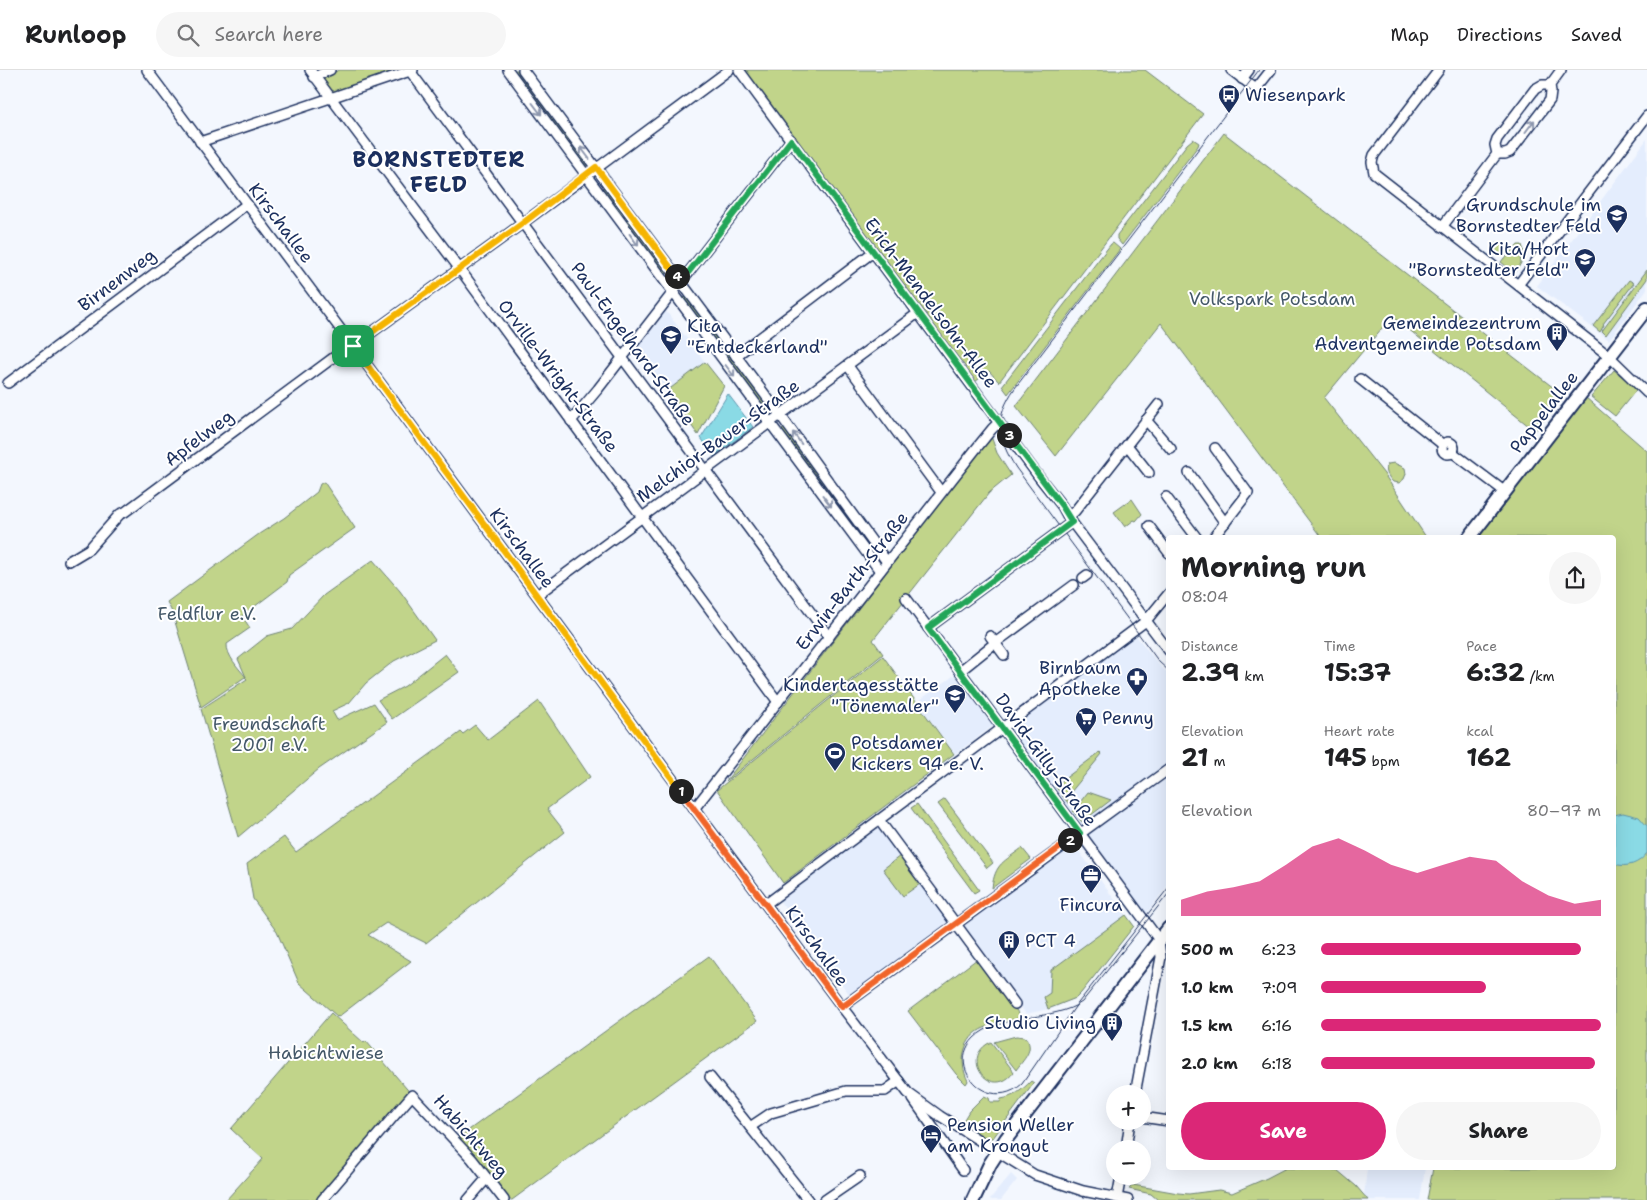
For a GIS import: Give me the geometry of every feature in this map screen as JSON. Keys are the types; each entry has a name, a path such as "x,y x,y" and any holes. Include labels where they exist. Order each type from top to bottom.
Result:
{"street":[{"name":"Kirschallee","path":"147,70 694,809 908,1093 963,1170"},
{"path":"312,73 330,70"},
{"path":"200,142 411,70"},
{"name":"Paul-Engelhard-Straße","path":"411,70 829,637"},
{"path":"508,70 880,571"},
{"path":"523,70 781,416 887,562"},
{"name":"Apfelweg","path":"69,561 89,549 120,514 345,349 353,346 523,223 586,174 729,70"},
{"name":"Erich-Mendelsohn-Allee","path":"739,70 1062,506 1070,520 1166,647"},
{"path":"1231,70 1256,89 1271,70"},
{"path":"1242,79 1249,70"},
{"path":"1440,70 1374,156 1372,168 1377,178 1609,356 1647,393"},
{"path":"1497,154 1510,152 1550,100 1550,85 1561,70"},
{"name":"Orville-Wright-Straße","path":"312,73 459,268 778,702"},
{"path":"1442,227 1497,154 1497,139 1536,89 1550,85"},
{"path":"1518,285 1647,116"},
{"path":"570,421 791,140"},
{"name":"Birnenweg","path":"8,383 246,204"},
{"path":"736,356 873,252"},
{"name":"Pappelallee","path":"1470,535 1647,308"},
{"name":"Melchior-Bauer-Straße","path":"537,595 918,313"},
{"path":"848,366 941,492"},
{"path":"1360,379 1442,444 1445,442 1452,443 1454,446 1452,452 1504,491"},
{"path":"928,628 1070,520 1075,511 1159,404"},
{"path":"1146,420 1171,449"},
{"name":"Erwin-Barth-Straße","path":"694,809 941,492 999,422"},
{"path":"1127,445 1149,473"},
{"path":"1215,448 1248,493 1215,535"},
{"path":"1189,473 1225,523"},
{"path":"1166,497 1195,535"},
{"path":"1149,526 1166,549"},
{"path":"960,671 992,639 1054,600 1074,585"},
{"path":"766,904 1146,621 1166,597"},
{"name":"David-Gilly-Straße","path":"906,598 1159,940"},
{"path":"992,639 1004,656"},
{"path":"842,1007 1166,771"},
{"path":"879,820 1015,1004"},
{"path":"973,1200 997,1152 1166,932"},
{"path":"1137,1085 1161,957 1159,940"},
{"path":"710,1077 808,1200"},
{"path":"750,1127 771,1113 846,1091 885,1091 899,1081"},
{"name":"Kirschallee","path":"908,1093 940,1116 1035,1175 1082,1191 1128,1200"},
{"name":"Habichtweg","path":"322,1200 412,1095 455,1140 504,1200"},
{"path":"1151,1118 1166,1121"},
{"path":"825,1200 860,1176"},
{"path":"468,1200 487,1178"},
{"path":"1118,1198 1120,1185"}],"shaded area":[{"path":"1647,139 1647,289 1609,340 1537,286"},
{"name":"Kita \"Entdeckerland\"","path":"666,311 705,362 667,391 637,349"},
{"path":"1134,633 1166,671 1166,888 1146,914 1011,736 1010,729 1013,724"},
{"name":"Kindertagesstätte \"Tönemaler\"","path":"956,674 993,726 955,754 917,702"},
{"path":"879,826 949,920 949,923 947,927 852,998 779,900"},
{"path":"1073,843 1134,926 1076,998 1053,1008 1026,1014 966,933 964,925"},
{"path":"1367,1170 1425,1170 1420,1200 1368,1200 1364,1195"},
{"path":"1011,1174 1017,1180 1001,1200 990,1199"}],"green space":[{"path":"339,70 405,70 338,92 330,91 322,82 325,76"},
{"path":"512,70 520,70 589,164 584,168"},
{"path":"743,70 1145,70 1203,114 999,382 989,371 975,382"},
{"name":"Volkspark Potsdam","path":"1224,133 1563,395 1535,431 1392,316 1324,398 1384,474 1425,535 1320,535 1161,323 1056,456 1016,406"},
{"path":"1193,139 1199,143 1198,146 1122,245 1117,239 1117,235 1187,144"},
{"path":"605,186 669,272 663,276 600,190"},
{"path":"1499,242 1507,248 1511,247 1513,251 1518,245 1522,245 1524,251 1520,256 1521,263 1515,273 1501,262 1510,255 1510,252 1507,251 1498,255 1492,252 1493,246"},
{"path":"1113,243 1120,249 1008,394 1002,386"},
{"path":"1647,270 1647,279 1606,335 1602,331"},
{"path":"1629,280 1634,283 1603,324 1600,332 1593,326"},
{"path":"687,296 772,412 767,416 682,299"},
{"path":"705,362 724,386 698,435 667,391"},
{"path":"1614,370 1637,389 1615,416 1591,397"},
{"path":"1585,397 1647,451 1647,1200 1427,1200 1433,1170 1616,1170 1616,535 1478,535"},
{"path":"784,428 879,556 874,561 779,432"},
{"path":"991,436 997,453 1011,475 989,493 873,640 883,654 726,781"},
{"path":"1394,463 1405,468 1406,474 1404,479 1399,483 1393,482 1388,476 1387,466"},
{"name":"Freundschaft 2001 e.V.","path":"324,482 355,528 289,575 287,582 242,616 250,628 227,644 233,662 246,677 238,659 267,636 292,629 324,595 373,560 400,591 435,640 394,661 366,683 349,703 332,711 337,720 374,703 387,722 319,769 238,837 201,709 247,679 245,677 201,707 172,612 167,602 259,534 284,518 317,492 320,484"},
{"path":"1132,499 1142,514 1136,521 1134,520 1125,527 1114,512"},
{"path":"445,654 459,672 392,719 378,700 405,686"},
{"name":"Potsdamer Kickers 94 e. V.","path":"883,656 954,754 783,883 717,790"},
{"path":"539,701 590,777 547,809 565,832 426,943 386,923 368,935 411,961 338,1017 299,983 277,932 253,899 247,864 284,837 296,852 461,732 463,734 475,725 488,740"},
{"path":"1100,752 1102,754 1066,798 1070,802 1068,803 1055,786"},
{"path":"1088,792 1111,800 1082,822 1073,811"},
{"path":"945,799 993,863 987,868 938,804"},
{"path":"917,804 979,890 974,893 911,808"},
{"path":"1022,848 1031,859 992,888 995,873 1001,864"},
{"path":"900,856 920,884 903,896 883,869"},
{"path":"1126,915 1134,926 1081,993 1076,998 1048,1009 1044,997 1050,993 1051,970"},
{"path":"709,956 757,1021 512,1200 504,1200 455,1140"},
{"path":"977,959 1022,1018 989,1026 971,1037 964,1051 963,1058 963,1066 968,1081 966,1084 956,1074 908,1011"},
{"name":"Habichtwiese","path":"331,1013 364,1043 366,1041 412,1095 322,1200 226,1200 263,1159 231,1129"},
{"path":"1016,1036 1025,1037 1028,1041 1029,1050 1016,1070 994,1042"},
{"path":"991,1042 1014,1072 1005,1080 996,1082 988,1080 981,1074 978,1066 977,1057 982,1049"},
{"path":"1031,1081 1034,1083 993,1138 984,1138 963,1121 969,1111 984,1096 989,1098 990,1102 1000,1102 1001,1099 1018,1093"},
{"path":"1282,1170 1337,1170 1356,1186 1368,1200 1158,1200 1151,1194 1129,1189 1133,1185 1189,1194 1219,1190 1232,1193"}],"water":[{"path":"728,394 753,427 714,456 701,438"},
{"path":"1623,813 1639,817 1647,826 1647,853 1636,862 1624,866 1616,864 1616,815"}],"tram line":[{"path":"1166,668 1159,662 1016,468 1005,447 1002,437 1001,419 1008,399 1015,388 1259,70"},
{"path":"1077,1005 1166,891"},
{"path":"1077,1005 1082,1002 1166,897"},
{"path":"1077,1005 1022,1084 1009,1092 996,1094 984,1091 974,1084 967,1074 964,1062 966,1050 974,1038 984,1030 1011,1021 1057,1012 1077,1005"}],"place":[{"name":"Wiesenpark","path":"1229,114"},
{"name":"Grundschule im Bornstedter Feld","path":"1617,234"},
{"name":"Kita/Hort \"Bornstedter Feld\"","path":"1585,278"},
{"name":"Gemeindezentrum Adventgemeinde Potsdam","path":"1557,352"},
{"name":"Kita \"Entdeckerland\"","path":"671,355"},
{"name":"Birnbaum Apotheke","path":"1137,697"},
{"name":"Kindertagesstätte \"Tönemaler\"","path":"955,714"},
{"name":"Penny","path":"1086,737"},
{"name":"Potsdamer Kickers 94 e. V.","path":"835,772"},
{"name":"Fincura","path":"1091,894"},
{"name":"PCT 4","path":"1009,960"},
{"name":"Studio Living","path":"1112,1042"},
{"name":"Pension Weller am Krongut","path":"931,1154"}],"district":[{"name":"BORNSTEDTER FELD","path":"439,172"}],"route":[{"path":"791,140 1072,522 928,628 1080,833 842,1007 353,346 523,223 596,167 681,282 791,140"}],"park label":[{"name":"Feldflur e.V.","path":"207,614"}]}
